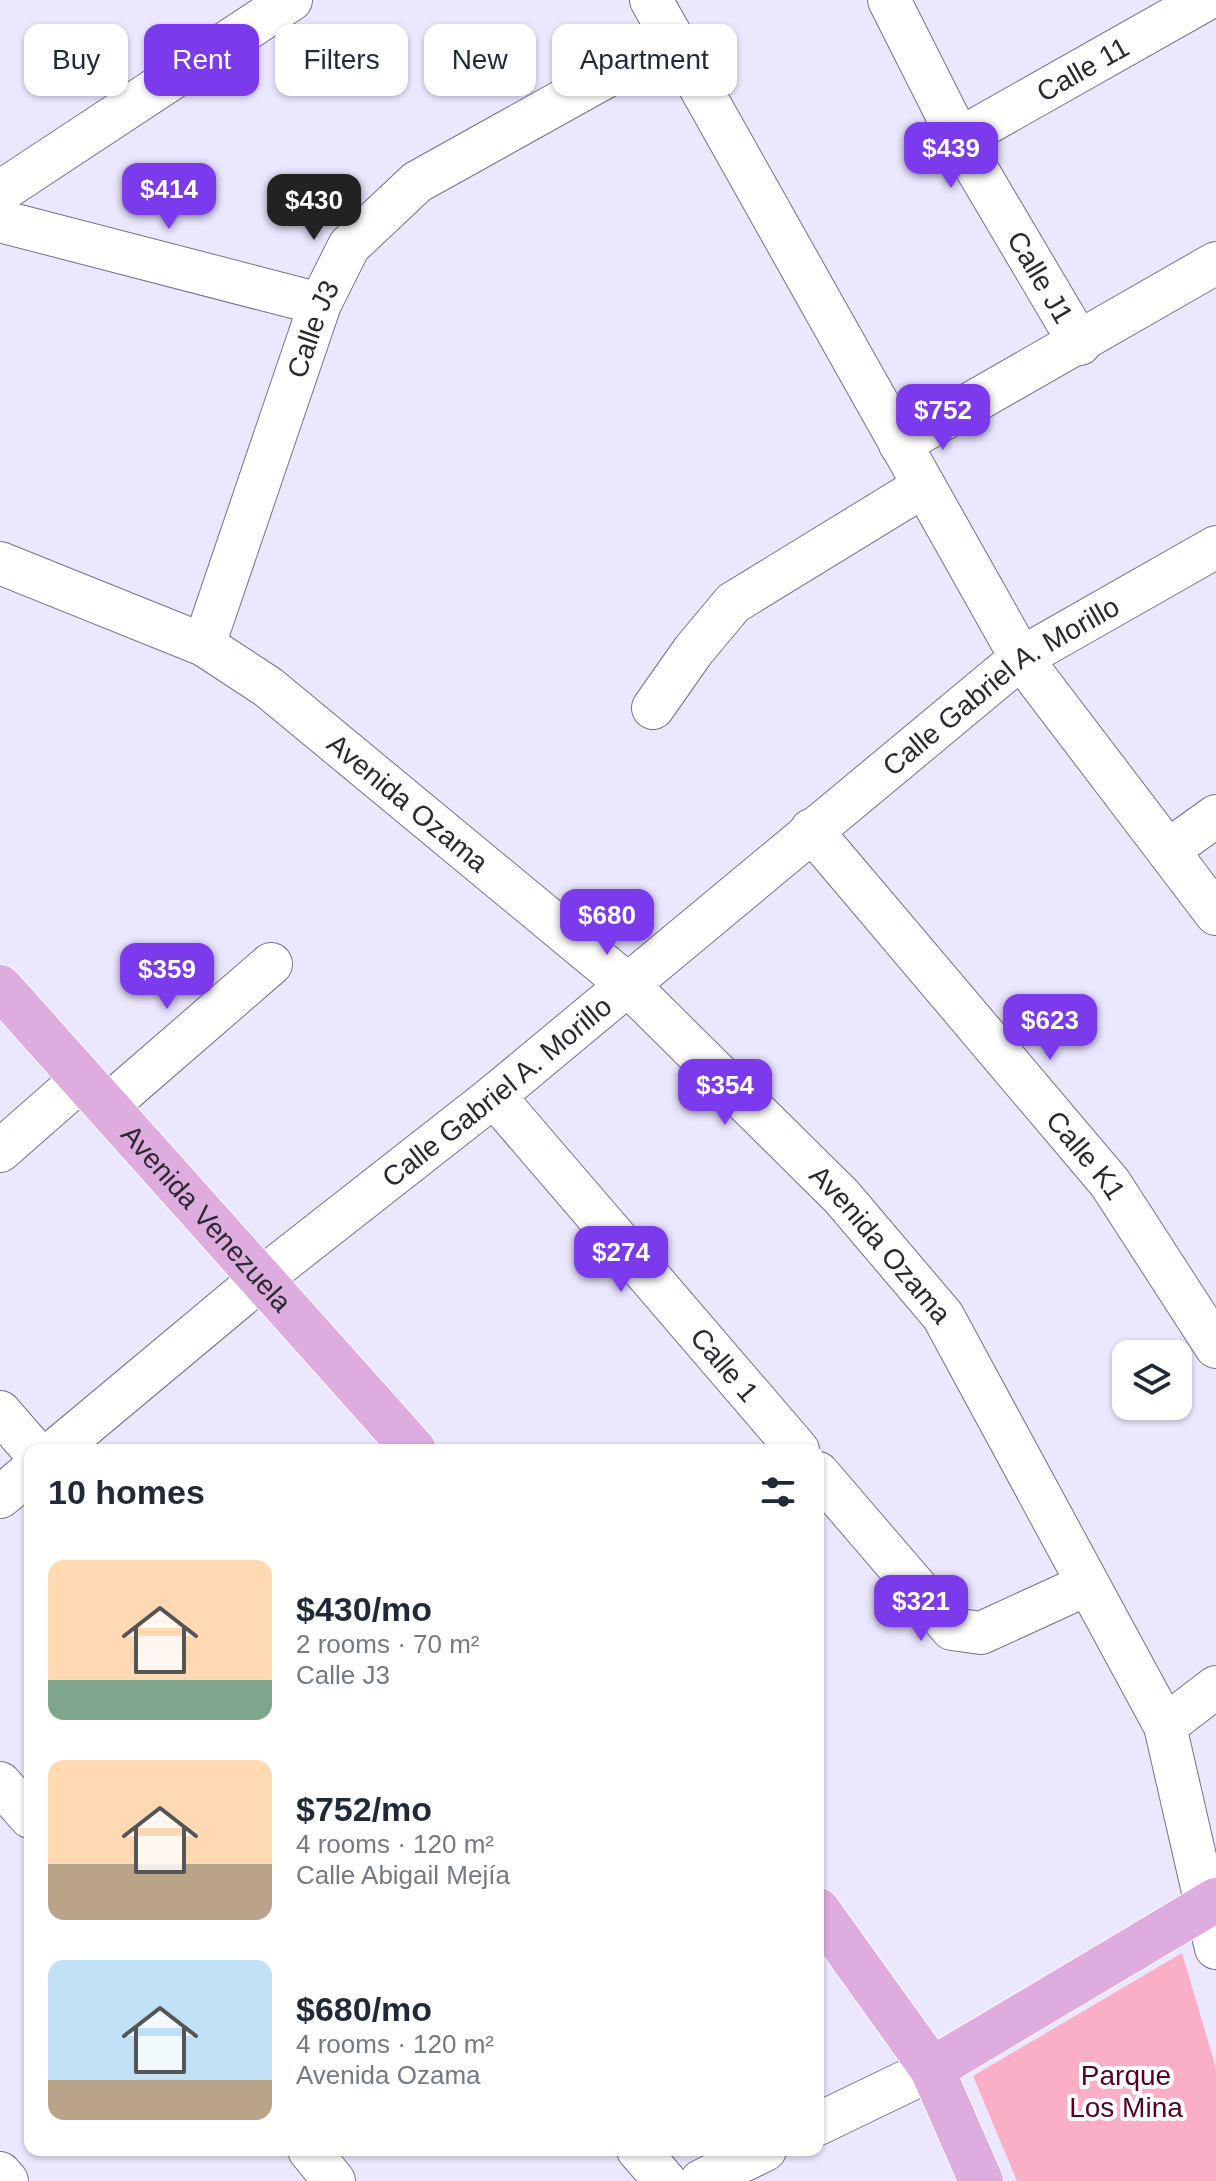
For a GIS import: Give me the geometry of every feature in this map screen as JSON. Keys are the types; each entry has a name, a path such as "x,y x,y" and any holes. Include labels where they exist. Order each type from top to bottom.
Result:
{"main road":[{"name":"Avenida Venezuela","path":"0,987 409,1444"},
{"path":"932,2069 1211,1903"},
{"path":"824,1918 932,2069 981,2181"}],"street":[{"path":"0,192 291,0"},
{"path":"651,0 664,24"},
{"name":"Calle J1","path":"889,0 959,139 1080,344"},
{"name":"Calle 11","path":"959,139 1205,0"},
{"name":"Calle J3","path":"204,645 320,304 349,246 417,182 571,96"},
{"path":"704,96 1021,658 1170,849 1216,914"},
{"path":"0,221 320,304"},
{"path":"900,444 1080,344 1216,263"},
{"path":"653,708 693,651 733,603 924,486"},
{"name":"Calle Gabriel A. Morillo","path":"63,1444 262,1278 494,1096 1021,658 1216,547"},
{"name":"Avenida Ozama","path":"0,563 204,645 268,687 627,984 842,1197 943,1316 1165,1726 1211,1903 1216,1948"},
{"path":"1170,849 1216,816"},
{"name":"Calle K1","path":"811,830 1110,1183 1216,1347"},
{"path":"0,1151 94,1093 271,964"},
{"name":"Calle 1","path":"494,1096 793,1444"},
{"path":"0,1412 28,1444"},
{"path":"0,1497 24,1477"},
{"path":"824,1480 952,1629 981,1633 1086,1585"},
{"path":"1165,1726 1216,1687"},
{"path":"824,2121 932,2069"},
{"path":"314,2156 334,2181"},
{"path":"643,2156 665,2181"},
{"path":"701,2181 753,2156"},
{"path":"0,2173 7,2181"}],"green space":[{"name":"Parque Los Mina","path":"1182,1953 1216,2068 1216,2181 1017,2181 973,2076"}]}
